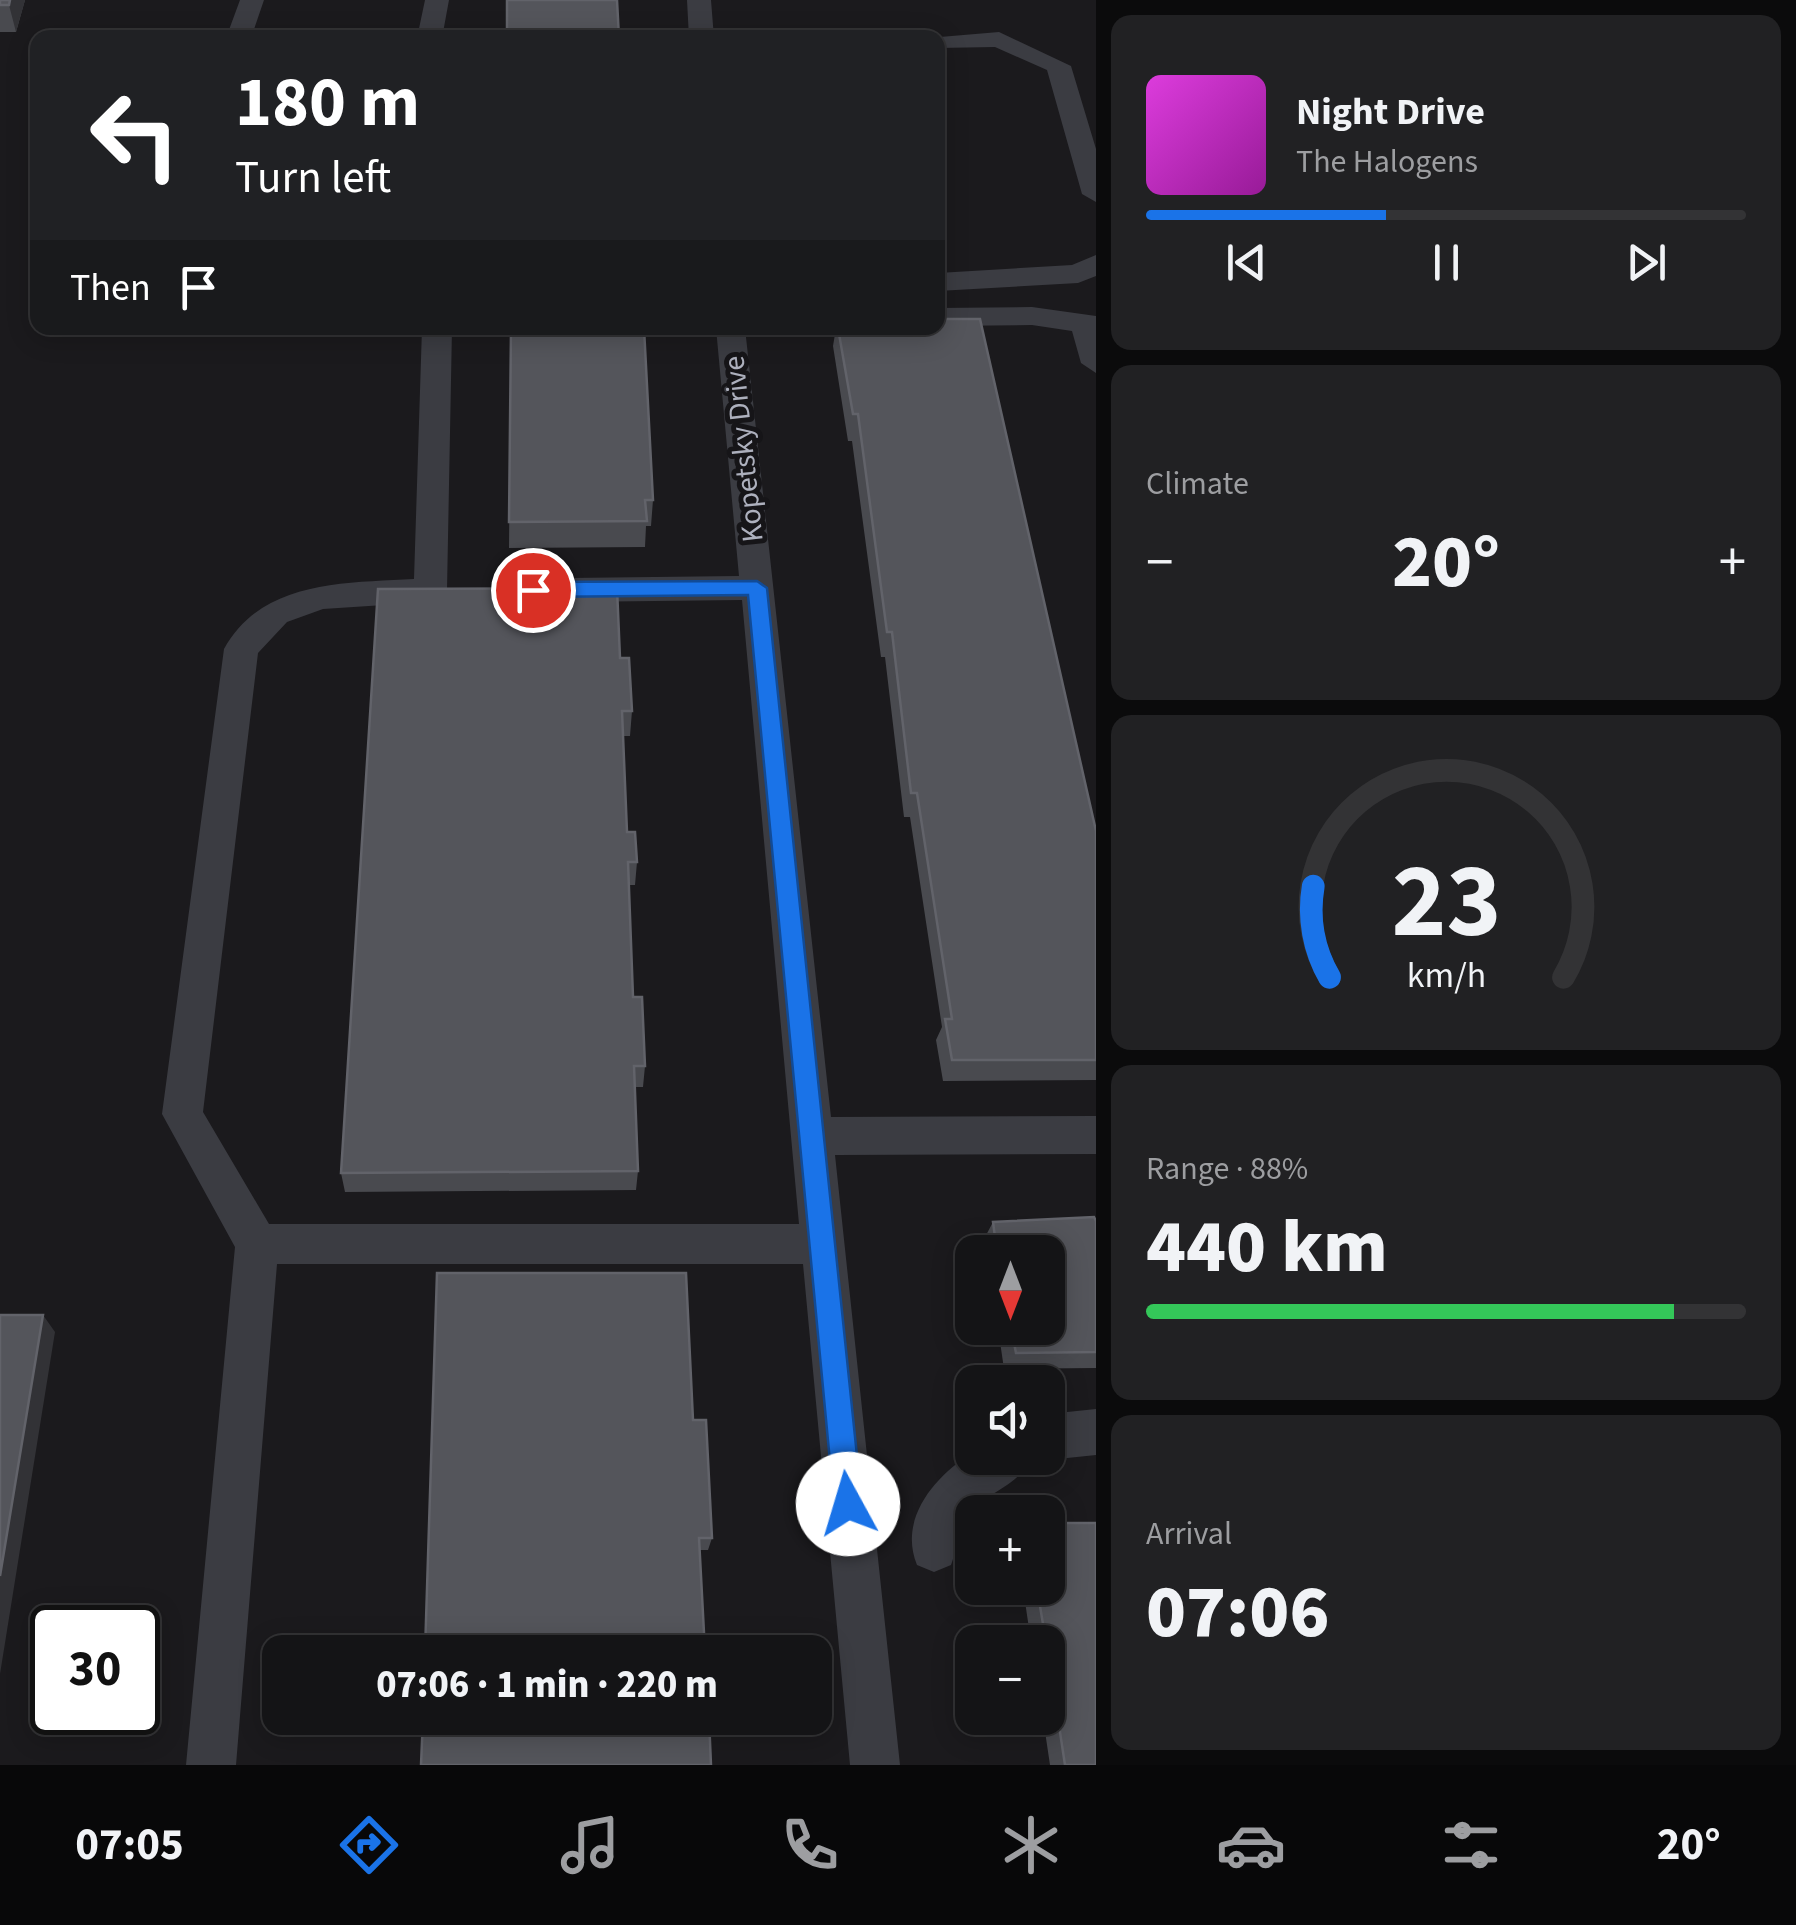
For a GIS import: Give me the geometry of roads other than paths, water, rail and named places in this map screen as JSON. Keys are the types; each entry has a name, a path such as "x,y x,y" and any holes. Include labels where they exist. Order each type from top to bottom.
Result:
{"street":[{"path":"241,30 252,0"},
{"path":"431,30 438,0"},
{"path":"698,0 701,30"},
{"path":"945,41 1000,39 1058,66 1096,194"},
{"path":"945,282 1078,274 1096,264"},
{"path":"945,318 1032,316 1090,325 1096,363"},
{"path":"430,590 437,335"},
{"name":"Kopetsky Drive","path":"732,335 875,1765"},
{"path":"541,590 757,588"},
{"path":"211,1765 257,1244 182,1114 242,650 274,613 321,598 467,590"},
{"path":"811,1136 1096,1136"},
{"path":"257,1244 822,1244"},
{"path":"1065,1435 1096,1432"},
{"path":"934,1548 936,1518 956,1491 981,1475"}]}
